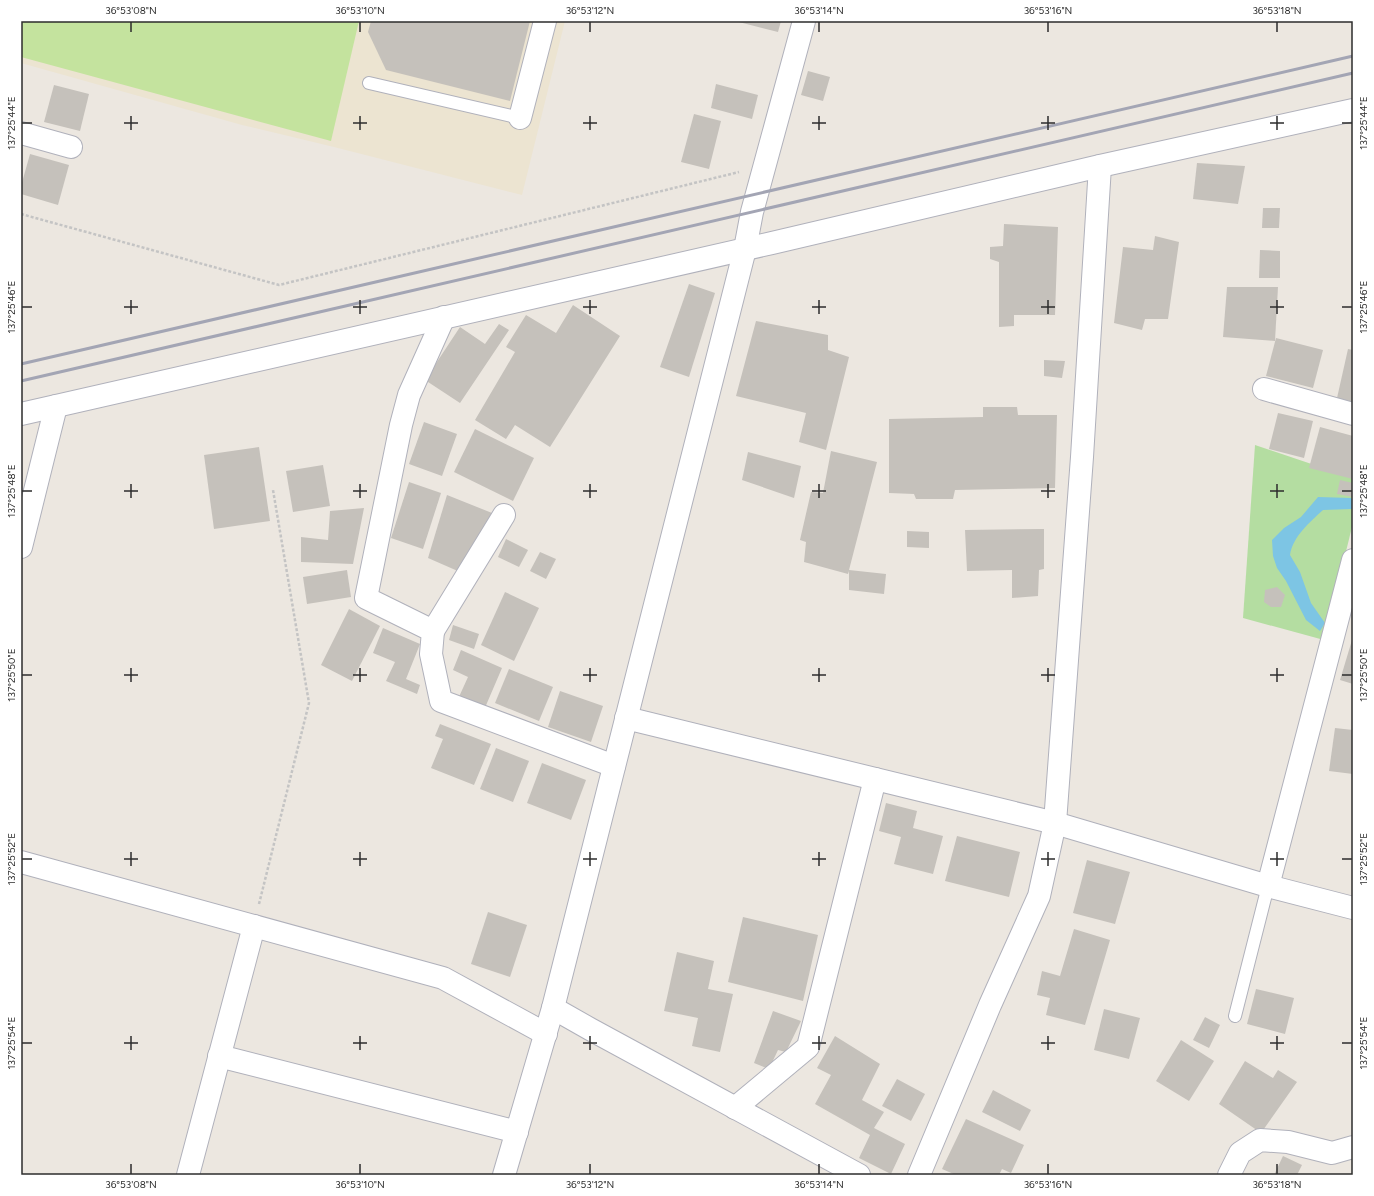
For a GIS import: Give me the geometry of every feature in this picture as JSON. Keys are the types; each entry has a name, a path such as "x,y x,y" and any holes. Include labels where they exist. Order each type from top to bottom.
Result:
{"street":[{"path":"520,118 545,21"},
{"path":"504,1175 554,1008 752,212 804,21"},
{"path":"21,414 1100,166 1353,110"},
{"path":"21,133 71,146"},
{"path":"919,1175 990,1005 1039,896 1055,823 1082,457 1100,166"},
{"path":"433,631 366,598 401,425 409,395 444,317"},
{"path":"1264,389 1353,414"},
{"path":"21,547 56,406"},
{"path":"504,515 433,631 431,654 441,701 614,766"},
{"path":"1268,886 1353,560"},
{"path":"626,718 1055,823 1268,886 1353,908"},
{"path":"735,1108 808,1047 875,779"},
{"path":"21,862 443,978 546,1034"},
{"path":"188,1175 254,926"},
{"path":"554,1008 858,1175"},
{"path":"219,1056 517,1132"},
{"path":"1228,1175 1240,1153 1260,1140 1288,1142 1332,1153 1353,1147"}],"lane":[{"path":"369,83 520,118"},
{"path":"1235,1016 1268,886"}],"path":[{"path":"21,214 279,285 764,165"},
{"path":"254,926 309,703 273,490"}],"shaded area":[{"path":"21,21 565,21 522,195 242,125 21,63"}],"green space":[{"path":"21,21 359,21 331,141 21,57"},
{"path":"1255,445 1353,478 1353,523 1324,640 1243,618"}],"water":[{"path":"1318,497 1351,498 1353,501 1352,509 1323,510 1298,536 1290,555 1300,572 1311,603 1325,623 1320,631 1306,620 1286,581 1277,568 1273,556 1272,540 1284,528 1301,517"}],"building":[{"path":"371,21 530,21 510,101 386,70 368,32"},
{"path":"735,21 781,21 778,32"},
{"path":"808,71 830,77 823,101 801,95"},
{"path":"716,84 758,95 752,119 711,108"},
{"path":"54,85 89,94 80,131 44,122"},
{"path":"694,114 721,121 709,169 681,162"},
{"path":"30,154 69,165 58,205 21,194 21,186"},
{"path":"1197,163 1245,166 1238,204 1193,199"},
{"path":"1263,208 1280,208 1279,228 1262,228"},
{"path":"1004,224 1058,227 1055,315 1014,315 1014,326 999,327 999,262 990,259 990,247 1003,246"},
{"path":"1155,236 1179,242 1168,319 1145,319 1142,330 1114,323 1123,247 1153,250"},
{"path":"1260,250 1280,251 1280,278 1259,278"},
{"path":"689,284 715,293 689,377 660,367"},
{"path":"1227,287 1278,287 1275,341 1223,337"},
{"path":"573,305 620,336 550,447 515,425 506,439 475,420 515,352 506,347 526,315 556,333"},
{"path":"756,321 828,335 828,350 849,357 826,450 799,442 806,413 736,396"},
{"path":"499,324 509,330 460,403 425,380 460,327 485,344"},
{"path":"1276,338 1323,350 1313,388 1266,376"},
{"path":"1348,349 1353,350 1353,402 1337,398"},
{"path":"1044,360 1065,361 1062,378 1044,376"},
{"path":"983,407 1017,407 1018,415 1057,415 1055,488 955,490 953,499 916,499 914,494 889,493 889,419 983,417"},
{"path":"1278,413 1313,421 1304,458 1269,449"},
{"path":"424,422 457,434 442,476 409,464"},
{"path":"1320,427 1353,436 1353,479 1309,468"},
{"path":"475,429 534,458 513,501 454,472"},
{"path":"259,447 270,521 214,529 204,455"},
{"path":"831,451 877,462 849,570 886,574 884,594 849,590 849,571 848,574 804,562 806,542 800,540 811,492 823,493"},
{"path":"748,452 801,466 794,498 742,480"},
{"path":"323,465 330,506 293,512 286,471"},
{"path":"1340,480 1353,483 1353,497 1337,494"},
{"path":"409,482 441,493 423,549 391,538"},
{"path":"447,495 492,513 460,572 428,558"},
{"path":"364,508 353,564 301,562 301,537 328,540 330,511"},
{"path":"1044,529 1044,569 1039,570 1038,596 1012,598 1012,570 967,571 965,530"},
{"path":"907,531 929,532 929,548 907,547"},
{"path":"506,539 528,550 519,567 498,557"},
{"path":"540,552 556,559 546,579 530,571"},
{"path":"347,570 351,597 307,604 303,577"},
{"path":"1277,587 1285,595 1281,607 1271,607 1264,602 1265,590"},
{"path":"505,592 539,608 514,661 481,645"},
{"path":"349,609 380,626 352,681 321,665"},
{"path":"453,625 479,634 474,649 449,640"},
{"path":"383,628 420,644 406,679 420,685 417,694 386,681 395,662 373,653"},
{"path":"1352,640 1353,641 1353,684 1340,680"},
{"path":"461,650 502,668 484,710 458,699 468,677 453,670"},
{"path":"509,669 553,687 539,721 495,703"},
{"path":"560,691 603,706 591,742 548,727"},
{"path":"440,724 491,744 474,785 431,768 443,739 435,736"},
{"path":"1335,728 1353,730 1353,774 1329,771"},
{"path":"496,748 529,761 513,802 480,789"},
{"path":"542,763 586,780 571,820 527,803"},
{"path":"886,803 917,811 913,828 943,836 933,874 894,864 901,837 879,831"},
{"path":"957,836 1020,852 1009,897 945,881"},
{"path":"1087,860 1130,872 1115,924 1073,913"},
{"path":"488,912 527,925 510,977 471,964"},
{"path":"743,917 818,935 803,1001 728,982"},
{"path":"1074,929 1110,940 1085,1025 1046,1015 1050,998 1037,995 1042,971 1060,976"},
{"path":"677,952 714,961 708,989 733,994 720,1052 692,1046 698,1018 664,1011"},
{"path":"1256,989 1294,998 1285,1034 1247,1024"},
{"path":"1104,1009 1140,1018 1129,1059 1094,1050"},
{"path":"773,1011 801,1021 786,1052 778,1050 769,1069 754,1063"},
{"path":"1205,1017 1220,1025 1209,1048 1193,1040"},
{"path":"835,1036 880,1064 862,1100 884,1112 874,1128 905,1144 891,1174 859,1158 870,1135 815,1104 831,1075 817,1068"},
{"path":"1181,1040 1214,1061 1189,1101 1156,1081"},
{"path":"1245,1061 1273,1078 1278,1070 1297,1082 1261,1133 1219,1104"},
{"path":"897,1079 925,1094 911,1121 882,1106"},
{"path":"993,1090 1031,1110 1020,1131 982,1112"},
{"path":"966,1119 1024,1145 1011,1173 1002,1169 999,1175 956,1175 942,1169"},
{"path":"1283,1156 1302,1165 1297,1175 1274,1175"}],"railway":[{"path":"21,364 1353,56"},
{"path":"21,381 1353,73"}]}
